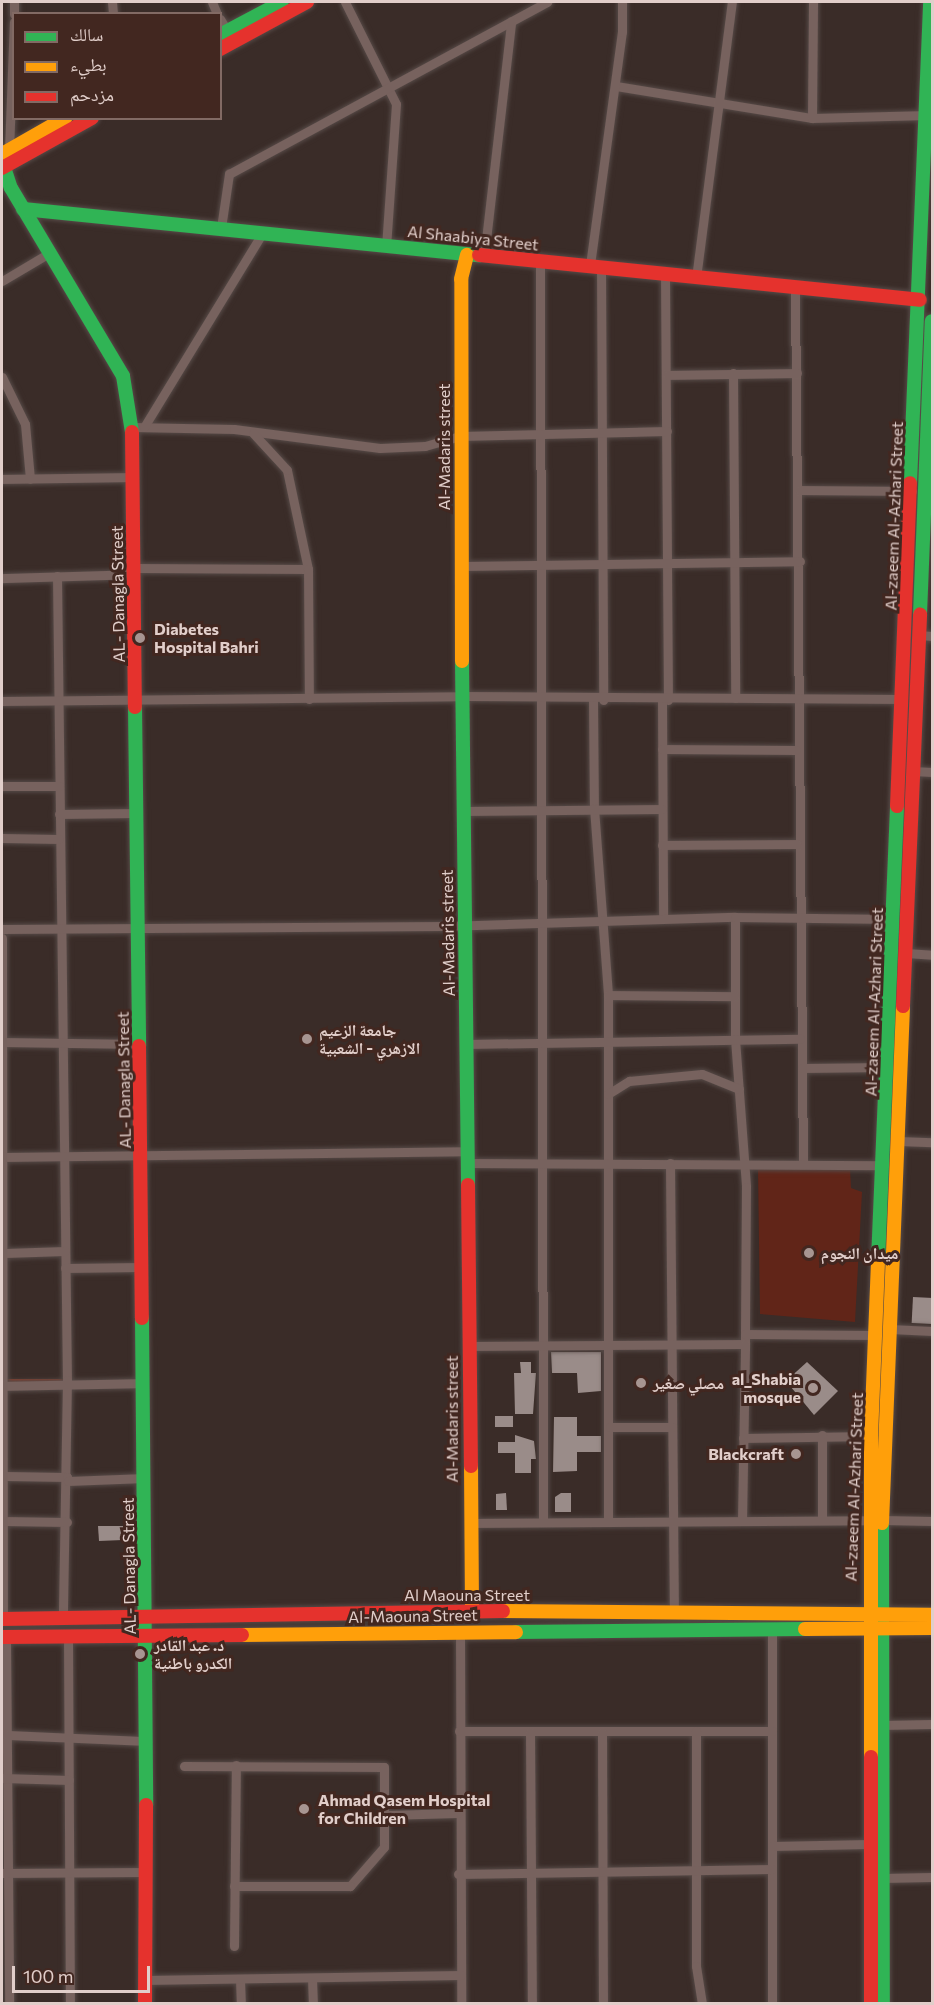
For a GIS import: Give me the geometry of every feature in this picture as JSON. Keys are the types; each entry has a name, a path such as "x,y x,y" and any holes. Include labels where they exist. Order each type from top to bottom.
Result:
{"main road":[{"path":"226,32 282,2"},
{"path":"226,32 308,2"},
{"name":"Al-zaeem Al-Azhari Street","path":"875,1520 871,1436 883,1332 884,1165 920,300 930,117 930,2"},
{"path":"4,160 62,120"},
{"path":"4,160 88,120"},
{"path":"4,160 6,186"},
{"name":"AL- Danagla Street","path":"6,186 51,252 123,376 138,427 132,477 147,1636 143,1741 145,2004"},
{"name":"Al Shaabiya Street","path":"23,208 484,257 595,266 795,289 920,300"},
{"name":"Al-Madaris street","path":"467,255 461,279 460,436 472,1611"},
{"name":"Al-zaeem Al-Azhari Street","path":"871,2004 869,1844 875,1520 883,1332 898,1141 913,771 926,636 933,321"},
{"name":"Al Maouna Street","path":"2,1619 472,1611 933,1615"},
{"name":"Al-Maouna Street","path":"4,1637 933,1628"},
{"name":"Al-zaeem Al-Azhari Street","path":"874,1629 881,1725 883,2004"}],"street":[{"path":"345,2 396,104 386,246"},
{"path":"221,228 229,174 547,2"},
{"path":"608,1520 610,1162 608,995 594,808 601,564 595,266 616,86 622,2"},
{"path":"696,278 732,2"},
{"path":"812,118 813,2"},
{"path":"484,257 511,22"},
{"path":"4,160 12,50"},
{"path":"616,86 812,118 930,117"},
{"path":"263,232 138,427 253,433 380,448 425,446 460,436 667,431"},
{"path":"2,281 51,252"},
{"path":"540,262 538,698 539,922 545,1162 543,1521"},
{"path":"663,918 662,749 668,564 665,274"},
{"path":"795,289 800,490 796,750 803,1164"},
{"path":"733,373 735,698"},
{"path":"667,375 797,373"},
{"path":"2,377 28,435 30,478"},
{"path":"253,433 287,470 308,569 309,699"},
{"path":"2,479 132,477"},
{"path":"800,490 912,491"},
{"path":"462,566 800,561"},
{"path":"2,578 135,571 308,569"},
{"path":"57,576 67,1384 67,1522 63,1618"},
{"path":"2,701 462,696 598,700 903,699"},
{"path":"662,749 796,750"},
{"path":"913,771 933,772"},
{"path":"2,786 58,786"},
{"path":"463,811 662,809"},
{"path":"59,814 137,813"},
{"path":"2,838 59,839"},
{"path":"662,845 797,844"},
{"path":"2,929 735,917 894,919"},
{"path":"735,917 735,1039 743,1164 745,1339 742,1521"},
{"path":"2,938 5,1252 3,1386 5,1476 2,1619"},
{"path":"906,953 933,955"},
{"path":"608,995 735,996"},
{"path":"467,1044 542,1041 800,1039"},
{"path":"2,1042 140,1044"},
{"path":"802,1068 888,1067"},
{"path":"608,1094 629,1081 702,1074 739,1089"},
{"path":"898,1141 933,1142"},
{"path":"3,1157 466,1157 545,1162 884,1165"},
{"path":"670,1163 674,1612"},
{"path":"5,1252 65,1251"},
{"path":"65,1268 142,1267"},
{"path":"468,1346 672,1344 933,1331"},
{"path":"3,1386 144,1383"},
{"path":"610,1427 672,1427"},
{"path":"822,1435 822,1519"},
{"path":"743,1438 871,1436"},
{"path":"5,1476 67,1477"},
{"path":"67,1477 68,1481 145,1478"},
{"path":"470,1523 822,1519 933,1521"},
{"path":"3,1521 67,1522"},
{"path":"772,1630 772,2004"},
{"path":"460,1632 458,1874 461,2004"},
{"path":"4,1637 7,1735 4,1778 5,1873 9,2004"},
{"path":"68,1637 71,1736 69,1780 70,2004"},
{"path":"881,1725 933,1724"},
{"path":"459,1731 772,1731"},
{"path":"696,1731 698,1869 696,1966 702,2004"},
{"path":"530,1732 532,2004"},
{"path":"602,1732 603,2004"},
{"path":"7,1735 71,1736 143,1741"},
{"path":"184,1766 384,1767 386,1815 382,1853 350,1886 234,1886"},
{"path":"234,1947 236,1766"},
{"path":"4,1778 69,1780"},
{"path":"386,1815 458,1813"},
{"path":"772,1846 869,1844"},
{"path":"458,1874 772,1869"},
{"path":"5,1873 144,1872"},
{"path":"882,1878 933,1877"},
{"path":"144,1980 461,1975"},
{"path":"312,1978 313,2004"},
{"path":"240,1979 241,2004"}],"shaded area":[{"name":"ميدان النجوم","path":"850,1168 851,1188 862,1192 855,1322 760,1314 758,1169"}],"building":[{"path":"913,1297 932,1298 932,1324 912,1323"},
{"path":"551,1352 601,1352 601,1391 578,1393 577,1373 552,1373"},
{"path":"520,1362 531,1362 531,1373 536,1373 533,1414 515,1414 514,1373 521,1373"},
{"name":"al_Shabia mosque","path":"807,1362 838,1391 814,1415 786,1381"},
{"path":"495,1416 513,1416 513,1427 495,1427"},
{"path":"554,1417 577,1417 577,1436 601,1436 601,1452 577,1452 577,1471 553,1472"},
{"path":"515,1435 534,1441 536,1459 531,1459 531,1473 515,1473 515,1453 498,1453 498,1442 515,1442"},
{"path":"506,1493 507,1510 496,1510 496,1494"},
{"path":"561,1493 571,1493 571,1512 555,1512 555,1497"},
{"path":"98,1526 125,1526 123,1540 99,1541"}],"waterway":[{"path":"3,1380 63,1380"}],"traffic: fast":[{"path":"222,34 282,2"},
{"path":"910,483 930,2"},
{"path":"2,161 11,188 123,376 132,432"},
{"path":"23,209 479,255"},
{"path":"920,614 932,321"},
{"path":"462,661 468,1185"},
{"path":"135,707 139,1046"},
{"path":"878,1261 897,806"},
{"path":"142,1318 146,1805"},
{"path":"882,1523 883,2004"},
{"path":"516,1632 805,1629"}],"traffic: slow":[{"path":"2,154 62,120"},
{"path":"462,661 461,279 467,255"},
{"path":"882,1523 903,1006"},
{"path":"871,1757 871,1436 878,1261"},
{"path":"471,1466 472,1611"},
{"path":"503,1611 932,1615"},
{"path":"805,1629 932,1628"},
{"path":"242,1635 516,1632"}],"traffic: jam":[{"path":"222,48 307,2"},
{"path":"2,168 88,120"},
{"path":"479,255 920,300"},
{"path":"132,432 135,707"},
{"path":"897,806 910,483"},
{"path":"903,1006 920,614"},
{"path":"139,1046 142,1318"},
{"path":"468,1185 471,1466"},
{"path":"2,1619 503,1611"},
{"path":"2,1637 242,1635"},
{"path":"871,1757 871,2004"},
{"path":"145,2004 146,1805"}],"place":[{"name":"Diabetes Hospital Bahri","path":"140,638"},
{"name":"جامعة الزعيم الازهري - الشعبية","path":"307,1039"},
{"name":"ميدان النجوم","path":"809,1253"},
{"name":"مصلي صغير","path":"641,1383"},
{"name":"al_Shabia mosque","path":"813,1388"},
{"name":"Blackcraft","path":"796,1454"},
{"name":"د. عبد القادر الكدرو باطنية","path":"140,1654"},
{"name":"Ahmad Qasem Hospital for Children","path":"304,1809"}]}
